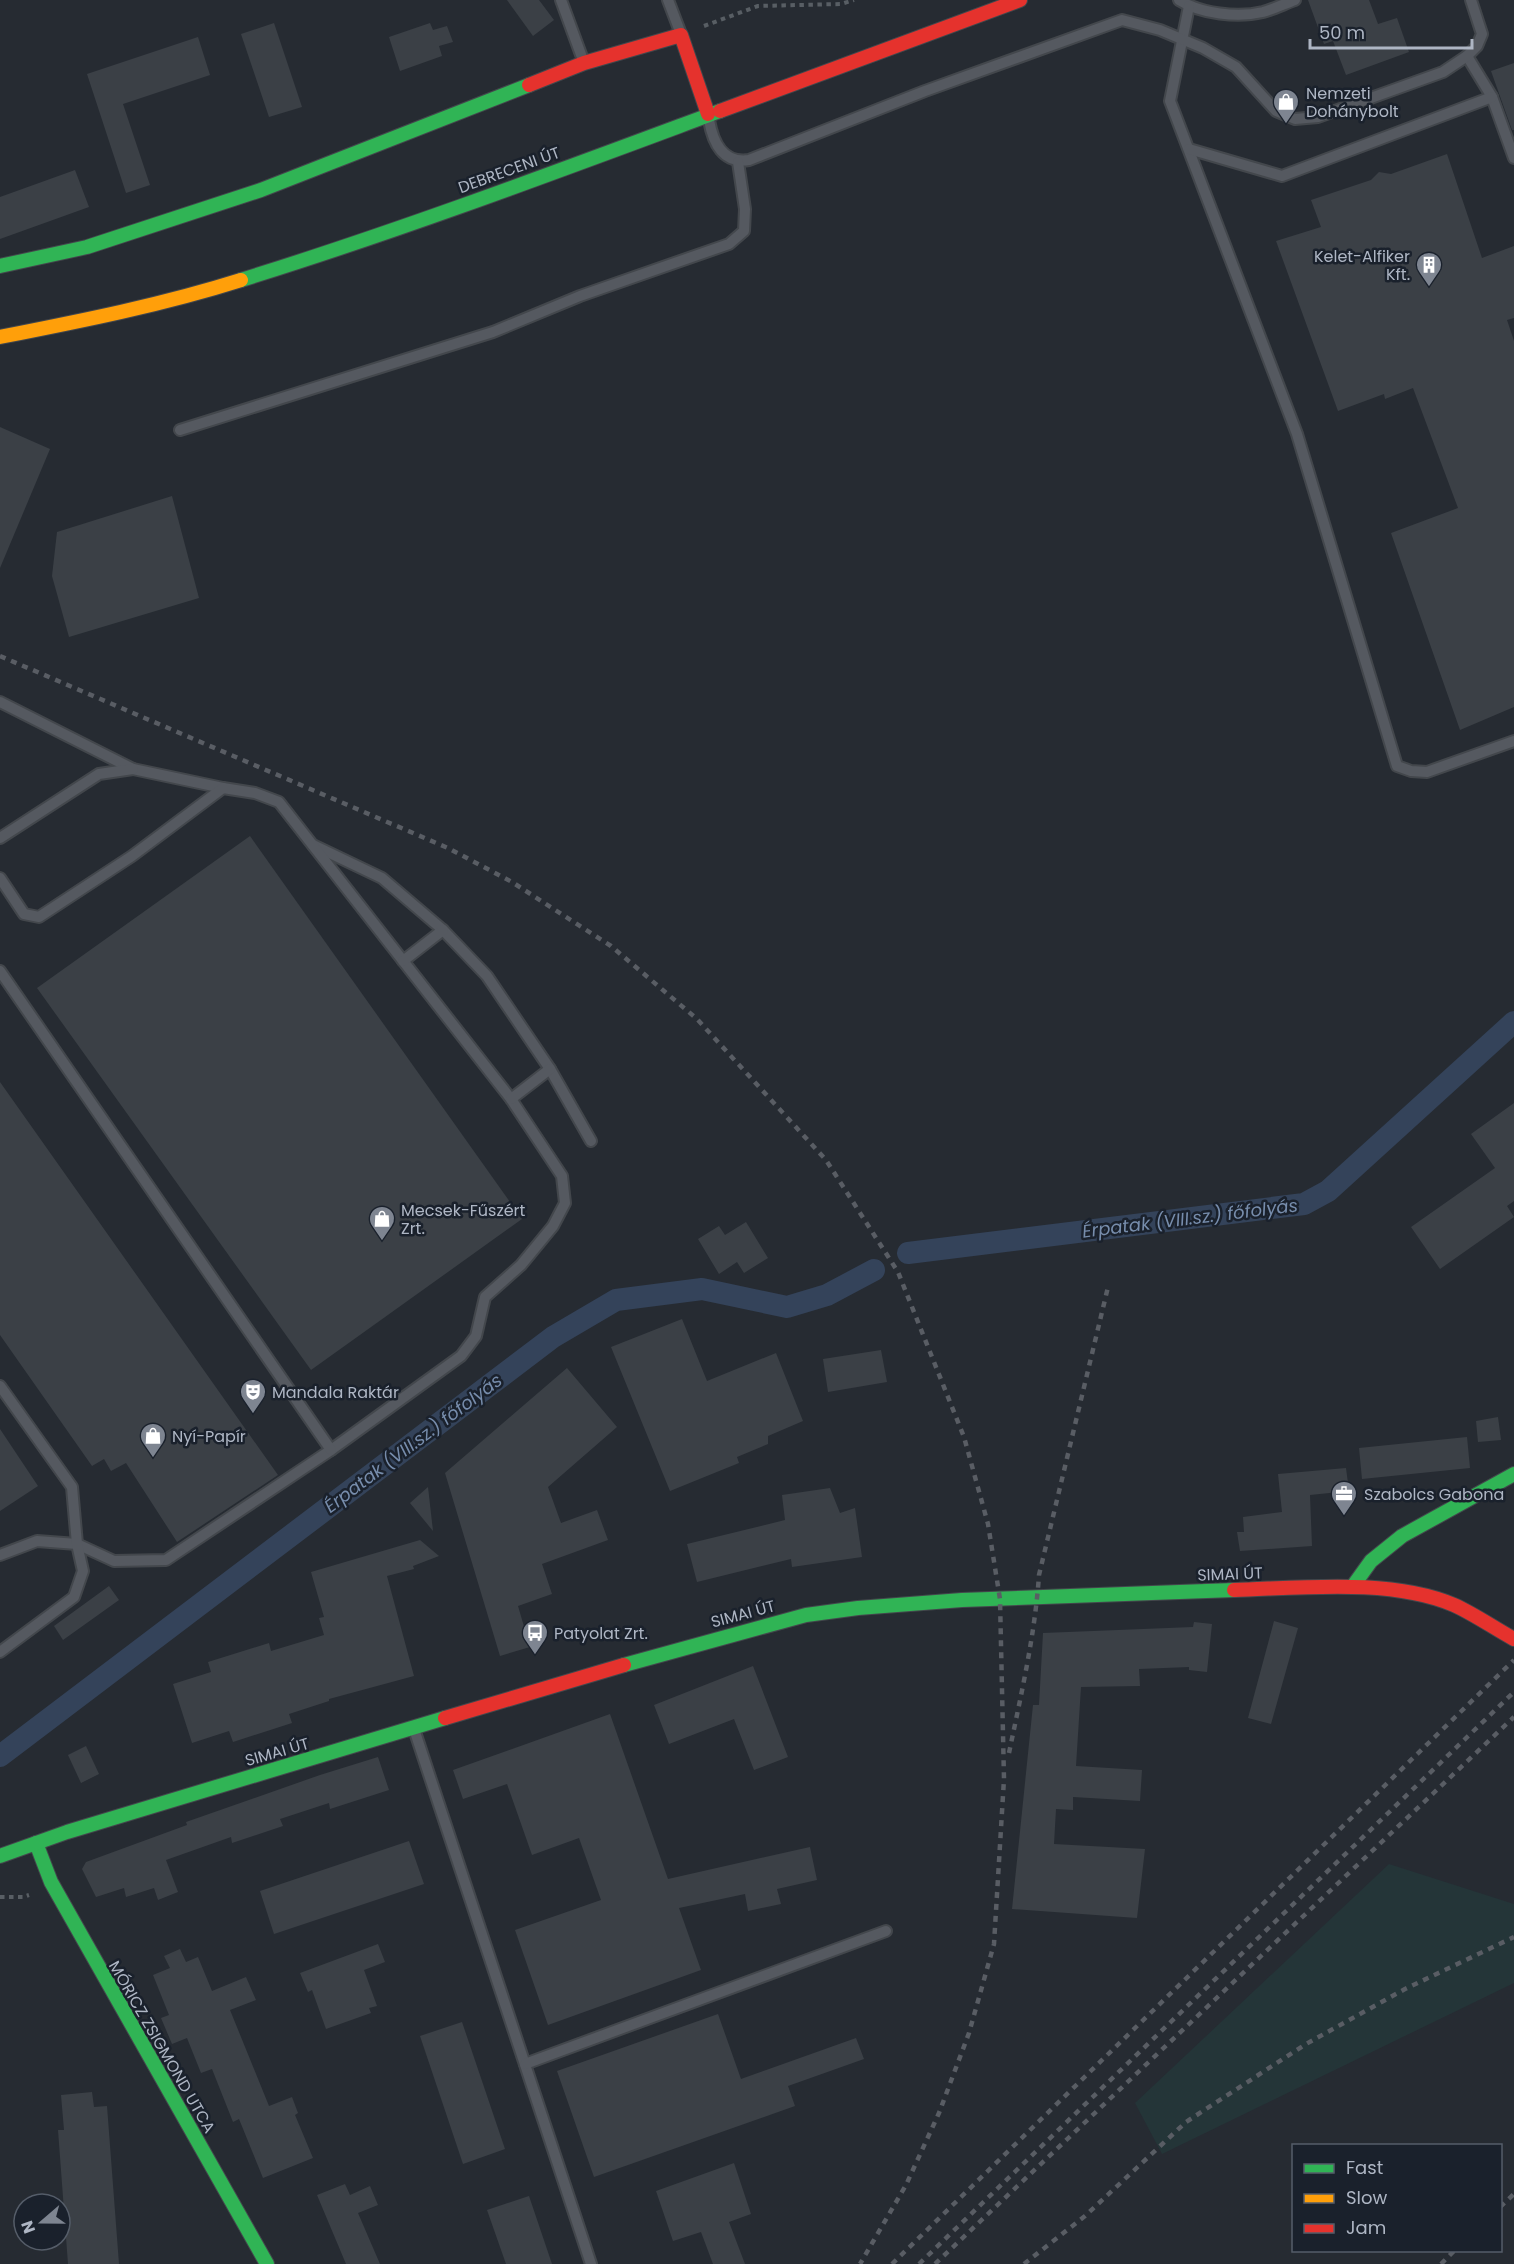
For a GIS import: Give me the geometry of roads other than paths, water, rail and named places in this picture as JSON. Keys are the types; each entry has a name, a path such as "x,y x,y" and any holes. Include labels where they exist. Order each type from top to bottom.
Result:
{"main road":[{"name":"DEBRECENI ÚT","path":"0,337 131,311 249,278 420,220 1020,0"},
{"path":"0,266 87,247 261,190 584,63 681,35 708,114"},
{"path":"1353,1586 1371,1561 1402,1536 1514,1474"},
{"name":"SIMAI ÚT","path":"0,1856 243,1778 414,1729 619,1666 806,1616 858,1608 962,1599 1353,1586 1423,1595 1454,1605 1514,1639"},
{"path":"18,1836 36,1843"},
{"name":"MÓRICZ ZSIGMOND UTCA","path":"36,1843 51,1882 267,2264"}],"lane":[{"path":"561,0 584,63"},
{"path":"668,0 681,35"},
{"path":"1295,0 1262,12 1229,15 1184,3 1182,39 1170,101 1297,434 1397,766 1411,771 1428,772 1514,741"},
{"path":"708,114 711,134 719,149 738,162 749,160 925,91 1122,20 1160,30 1182,39 1236,67 1276,111 1295,119 1318,117 1443,72 1467,56 1476,46 1482,34 1471,0"},
{"path":"1467,56 1492,97 1514,158"},
{"path":"1189,149 1282,176 1492,97"},
{"path":"180,430 493,332 580,296 729,244 744,231 745,209 738,162"},
{"path":"0,702 133,769 255,793 279,802 511,1099 562,1176 565,1203 554,1226 521,1265 485,1297 476,1336 461,1356 331,1450 166,1560 114,1561 77,1544 37,1541 0,1555"},
{"path":"0,838 99,774 133,769"},
{"path":"0,878 24,914 39,917 132,856 223,788"},
{"path":"310,843 382,878 443,930 487,976 550,1069 591,1141"},
{"path":"403,961 443,930"},
{"path":"0,971 331,1450"},
{"path":"511,1099 550,1069"},
{"path":"0,1386 72,1487 77,1544 83,1571 74,1597 0,1652"},
{"path":"414,1729 591,2264"},
{"path":"525,2064 886,1931"}],"waterway":[{"name":"Érpatak (VIII.sz.) főfolyás","path":"908,1253 1304,1204 1328,1191 1514,1022"},
{"name":"Érpatak (VIII.sz.) főfolyás","path":"0,1756 553,1337 616,1300 702,1289 787,1307 827,1295 874,1270"}],"railway":[{"path":"0,656 448,848 512,882 611,946 697,1019 826,1160 898,1272 964,1437 988,1524 1000,1599 1004,1779 994,1944 969,2033 939,2113 906,2185 860,2264"},
{"path":"1009,1753 1031,1642 1039,1575 1108,1287"},
{"path":"892,2264 1514,1660"},
{"path":"919,2264 1514,1692"},
{"path":"935,2264 1514,1717"},
{"path":"1024,2264 1085,2216 1186,2122 1306,2044 1405,1989 1514,1937"},
{"path":"1502,2205 1514,2194"},
{"path":"1441,2264 1453,2252"}],"place":[{"name":"Nemzeti Dohánybolt","path":"1286,125"},
{"name":"Kelet-Alfiker Kft.","path":"1429,288"},
{"name":"Mecsek-Fűszért Zrt.","path":"382,1242"},
{"name":"Mandala Raktár","path":"253,1415"},
{"name":"Nyí-Papír","path":"153,1459"},
{"name":"Szabolcs Gabona","path":"1344,1517"},
{"name":"Patyolat Zrt.","path":"535,1656"}]}
